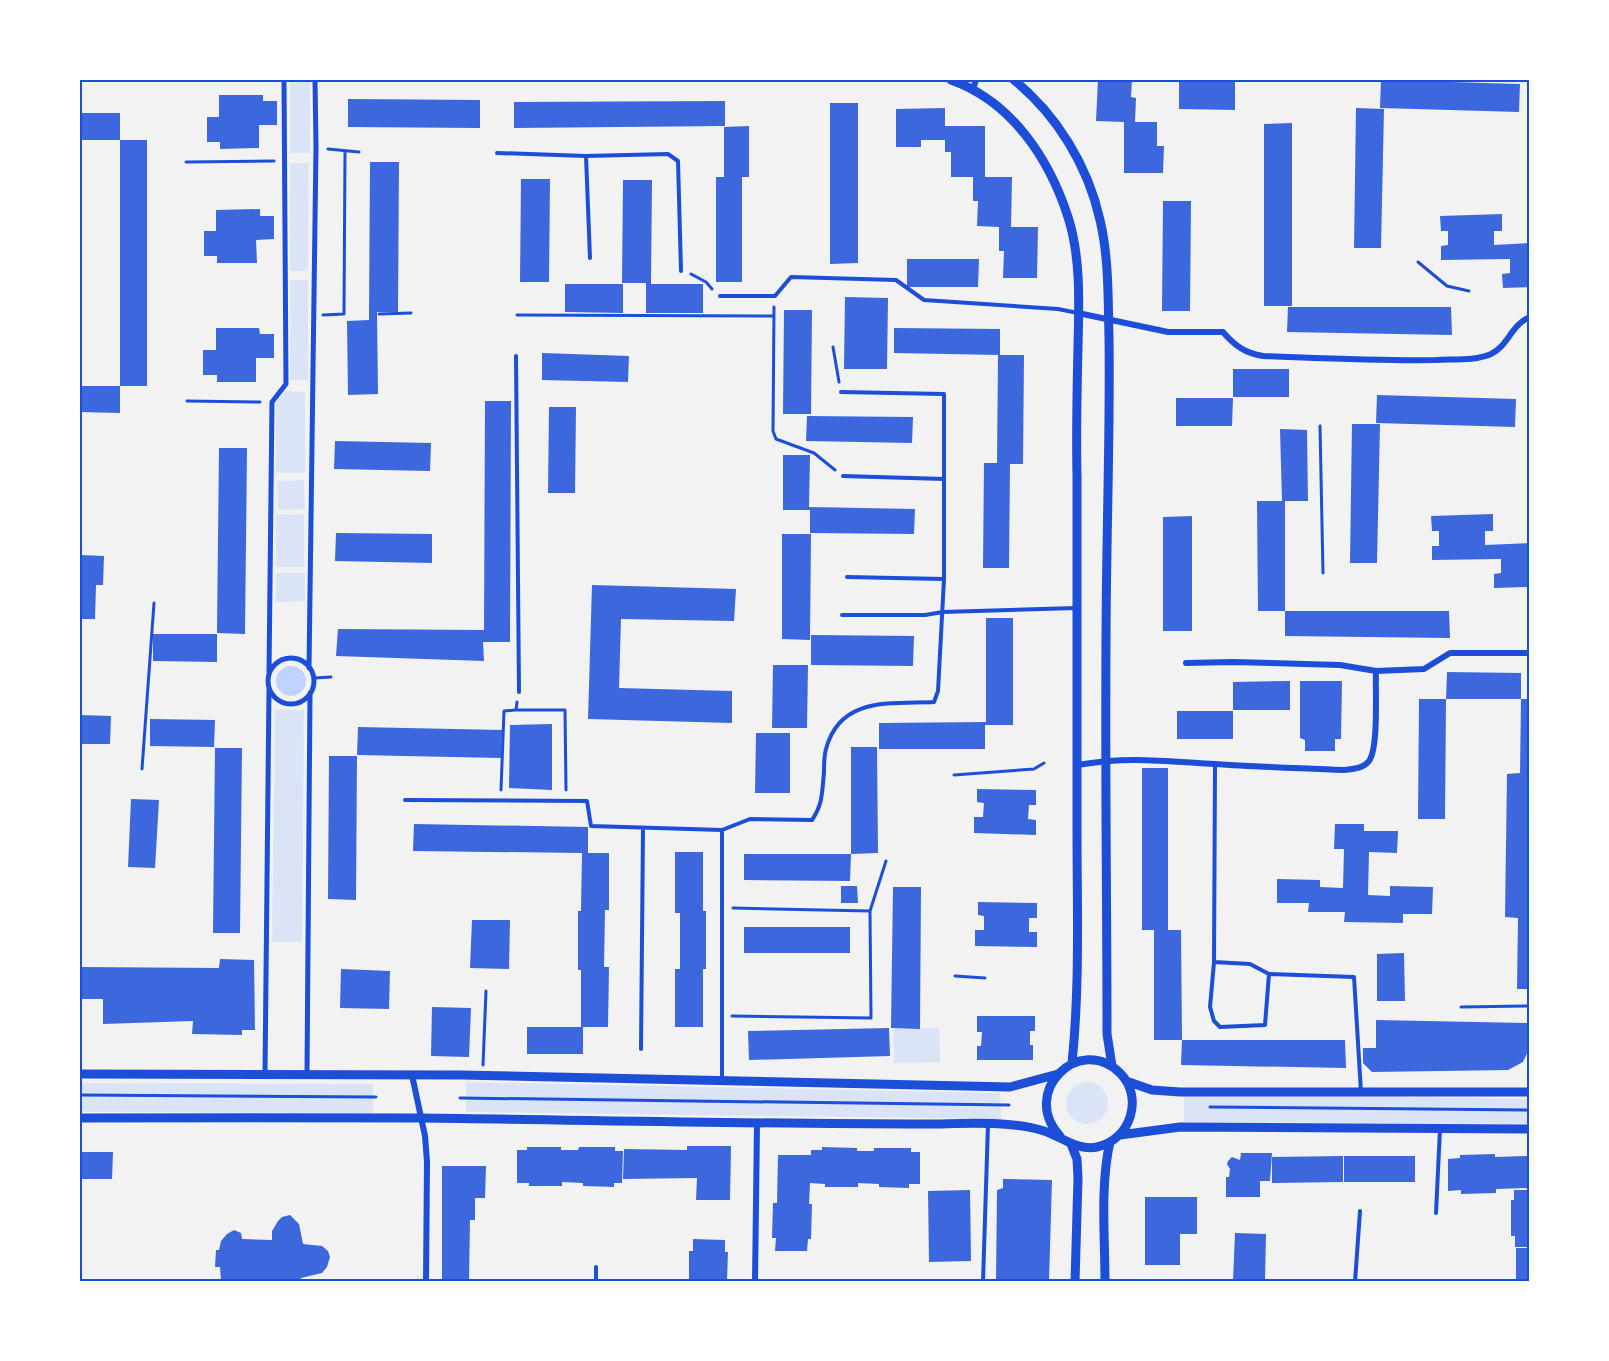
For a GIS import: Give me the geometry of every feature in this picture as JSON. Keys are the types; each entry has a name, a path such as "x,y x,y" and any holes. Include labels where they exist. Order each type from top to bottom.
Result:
{"street":[{"path":"265,1074 273,402 286,384 284,80"},
{"path":"307,1073 310,693 313,678 309,668 315,80"},
{"path":"951,80 975,84 1011,117 1033,143 1060,196 1069,218 1075,244 1078,313 1077,765 1076,983 1072,1063"},
{"path":"1014,80 1045,108 1058,125 1082,170 1092,191 1106,254 1109,389 1105,651 1107,1034 1112,1066"},
{"path":"1078,313 1168,332 1223,332 1236,346 1250,354 1263,356 1408,360 1469,359 1492,354 1503,344 1519,321 1530,317"},
{"path":"1186,663 1340,665 1376,670 1424,669 1450,653 1530,652"},
{"path":"269,673 275,665 287,658 299,660 309,668"},
{"path":"1077,765 1107,760 1151,759 1343,770 1359,768 1369,760 1374,743 1376,670"},
{"path":"269,689 280,702 286,704 300,703 310,693"},
{"path":"80,1118 422,1118 757,1124 988,1124 1035,1128 1060,1136 1071,1143 1091,1148 1110,1142 1120,1135 1133,1109 1131,1090 1112,1066 1095,1061 1072,1063 1052,1082 1046,1101 1049,1120 1060,1136"},
{"path":"80,1074 483,1075 1010,1087 1058,1074"},
{"path":"412,1075 422,1118 427,1162 426,1281"},
{"path":"1126,1081 1152,1090 1180,1092 1530,1092"},
{"path":"755,1281 757,1124"},
{"path":"1120,1135 1180,1127 1530,1129"},
{"path":"1105,1281 1105,1178 1110,1142"},
{"path":"1071,1143 1077,1159 1075,1281"}],"lane":[{"path":"497,153 586,156 668,154 678,162 681,271"},
{"path":"586,156 590,258"},
{"path":"720,296 775,296 790,277 896,280 924,300 1058,309 1078,313"},
{"path":"516,356 519,692"},
{"path":"405,800 587,801 591,826 722,830 750,819 812,820 820,808 826,749 838,722 851,712 870,705 934,702 938,691 944,579 944,394 841,392"},
{"path":"843,476 944,479"},
{"path":"847,577 944,579"},
{"path":"842,615 925,615 943,612 1077,608"},
{"path":"1215,764 1214,962 1210,1007 1214,1021 1220,1027 1265,1025 1269,974"},
{"path":"641,1049 643,828"},
{"path":"722,830 722,1080"},
{"path":"1214,962 1250,964 1269,974 1354,977 1361,1092"},
{"path":"983,1281 988,1124"},
{"path":"1436,1213 1440,1128"},
{"path":"1356,1281 1359,1211"},
{"path":"596,1267 596,1281"}],"path":[{"path":"316,147 359,152"},
{"path":"313,315 344,314 345,151"},
{"path":"186,162 285,161"},
{"path":"1418,262 1447,286 1469,291"},
{"path":"681,271 706,282 720,296"},
{"path":"379,314 411,313"},
{"path":"517,315 774,316 773,430 776,439 814,453 843,476"},
{"path":"833,347 841,392"},
{"path":"187,401 273,402"},
{"path":"1320,426 1323,573"},
{"path":"142,769 153,603"},
{"path":"313,678 331,677"},
{"path":"516,710 519,692"},
{"path":"501,800 504,711 565,710 566,801"},
{"path":"954,775 1034,769 1044,763"},
{"path":"722,1016 871,1018 870,911 886,861"},
{"path":"722,908 870,911"},
{"path":"955,976 985,978"},
{"path":"483,1075 486,991"},
{"path":"1461,1007 1530,1006"},
{"path":"80,1095 376,1096"},
{"path":"460,1098 1010,1106"},
{"path":"1203,1107 1530,1110"}],"shaded area":[{"path":"290,80 310,80 310,153 290,153"},
{"path":"290,163 309,163 308,271 290,271"},
{"path":"290,280 308,280 308,380 290,380"},
{"path":"284,391 305,392 305,473 276,473 276,403"},
{"path":"304,480 305,509 278,510 277,481"},
{"path":"304,514 304,567 276,567 276,515"},
{"path":"276,573 305,573 305,601 276,602"},
{"path":"275,709 304,710 302,942 272,942"},
{"path":"939,1028 940,1062 894,1063 893,1029"},
{"path":"466,1082 1000,1093 1001,1119 466,1112"},
{"path":"1087,1082 1102,1088 1108,1103 1102,1118 1087,1124 1072,1118 1066,1103 1072,1088"},
{"path":"80,1083 373,1084 373,1113 80,1112"},
{"path":"1184,1093 1529,1099 1529,1124 1184,1122"}],"water":[{"path":"291,666 302,670 306,681 302,692 291,696 280,692 276,681 280,670"}],"building":[{"path":"1098,80 1132,80 1131,97 1136,98 1135,122 1157,122 1157,146 1164,146 1163,173 1124,173 1124,122 1096,121"},
{"path":"1381,80 1520,84 1519,112 1380,108"},
{"path":"1179,81 1235,81 1235,110 1179,109"},
{"path":"219,95 263,95 263,101 277,101 277,125 259,125 259,148 220,149 220,142 207,142 207,117 219,117"},
{"path":"348,99 480,100 480,128 348,127"},
{"path":"725,101 725,126 514,128 514,102"},
{"path":"830,103 858,103 858,263 830,264"},
{"path":"945,108 945,126 985,126 985,177 1012,177 1011,227 1038,227 1037,278 1003,278 1004,251 999,251 999,227 977,226 978,201 973,201 973,177 951,177 951,152 945,152 945,140 921,140 921,147 896,147 896,109"},
{"path":"1356,108 1384,109 1381,248 1354,248"},
{"path":"80,113 120,113 120,140 80,140"},
{"path":"1292,123 1292,306 1264,306 1264,124"},
{"path":"749,126 749,177 742,177 742,282 716,282 716,177 724,177 724,127"},
{"path":"120,140 147,140 147,386 120,386"},
{"path":"370,162 399,162 398,312 377,312 378,394 348,395 347,321 369,320"},
{"path":"521,179 550,179 549,282 520,282"},
{"path":"623,180 652,180 651,284 703,284 703,313 646,313 646,283 622,283"},
{"path":"1163,201 1191,201 1190,311 1162,311"},
{"path":"260,209 260,216 274,216 274,239 256,240 257,263 217,263 217,256 204,256 204,231 216,231 216,210"},
{"path":"1502,214 1502,231 1494,231 1494,245 1530,243 1530,287 1503,288 1502,274 1510,273 1510,259 1441,260 1441,246 1448,245 1448,231 1441,231 1440,216"},
{"path":"907,259 979,259 978,287 907,287"},
{"path":"565,284 623,284 623,313 565,312"},
{"path":"845,297 888,298 887,369 844,369"},
{"path":"1288,307 1451,307 1452,335 1287,332"},
{"path":"784,310 812,310 811,414 783,414"},
{"path":"216,328 259,328 260,334 274,334 274,358 256,358 256,382 217,382 217,375 203,375 203,350 216,350"},
{"path":"894,328 1000,329 1000,355 894,353"},
{"path":"542,353 629,356 628,382 542,380"},
{"path":"998,355 1024,355 1023,464 1010,464 1009,568 983,568 984,463 997,463"},
{"path":"1233,369 1289,369 1289,397 1233,397"},
{"path":"80,386 120,386 120,413 80,412"},
{"path":"1377,395 1516,399 1515,427 1376,423"},
{"path":"1176,398 1233,398 1232,426 1176,426"},
{"path":"485,401 511,401 510,642 483,642 484,661 336,656 338,629 484,630"},
{"path":"549,407 576,407 575,493 548,493"},
{"path":"807,416 913,417 912,443 806,441"},
{"path":"1352,424 1380,424 1377,563 1350,563"},
{"path":"1280,429 1307,430 1308,501 1285,501 1285,611 1258,611 1257,501 1282,501"},
{"path":"335,441 431,443 430,471 334,469"},
{"path":"219,448 247,448 245,634 217,633"},
{"path":"783,455 810,455 809,507 915,509 914,534 810,533 810,510 783,510"},
{"path":"1493,514 1493,531 1485,531 1485,545 1530,543 1530,587 1494,588 1494,574 1501,573 1501,559 1432,560 1432,546 1439,546 1439,531 1432,531 1431,516"},
{"path":"1192,516 1192,631 1163,631 1163,517"},
{"path":"336,533 432,534 432,563 335,561"},
{"path":"782,534 811,534 810,640 782,639"},
{"path":"80,555 104,556 103,585 96,585 95,619 80,619"},
{"path":"592,585 736,589 734,621 621,619 619,688 732,691 732,723 588,719"},
{"path":"1285,611 1449,611 1450,638 1285,636"},
{"path":"986,618 1013,618 1013,725 985,725 985,749 879,749 879,723 986,722"},
{"path":"153,634 217,634 217,662 153,661"},
{"path":"811,635 914,636 913,666 811,665"},
{"path":"773,665 808,665 807,728 772,728"},
{"path":"1447,672 1521,673 1521,699 1446,699"},
{"path":"1290,681 1290,710 1233,710 1233,682"},
{"path":"1300,681 1342,681 1341,739 1335,739 1335,751 1305,751 1305,740 1300,738"},
{"path":"1419,699 1446,699 1445,819 1418,819"},
{"path":"1521,699 1530,699 1530,989 1517,989 1518,918 1505,917 1507,774 1520,773"},
{"path":"1177,711 1233,711 1233,739 1177,739"},
{"path":"80,715 111,716 110,744 80,744"},
{"path":"150,719 215,720 214,747 150,746"},
{"path":"552,724 552,790 509,788 510,725"},
{"path":"358,727 502,730 501,758 357,755"},
{"path":"756,733 790,733 790,793 755,793"},
{"path":"851,747 877,747 878,853 851,854"},
{"path":"215,748 242,748 240,933 213,933"},
{"path":"329,756 357,756 356,900 328,899"},
{"path":"1142,768 1168,768 1168,930 1181,930 1182,1040 1154,1040 1154,930 1142,930"},
{"path":"977,789 1036,790 1036,805 1029,805 1028,819 1036,820 1036,835 974,833 974,817 983,817 984,803 977,802"},
{"path":"131,799 159,800 155,868 128,867"},
{"path":"414,824 588,827 588,853 609,853 609,910 605,910 604,967 609,967 608,1027 583,1027 583,1054 527,1054 527,1027 581,1027 578,911 581,911 582,853 413,851"},
{"path":"1335,824 1364,824 1364,831 1398,831 1397,853 1369,852 1368,895 1390,896 1390,886 1433,887 1432,914 1403,914 1403,923 1344,922 1345,912 1308,912 1309,903 1277,903 1277,879 1320,880 1320,887 1343,888 1344,849 1334,849"},
{"path":"675,852 703,852 706,969 703,969 703,1027 675,1027 675,969 680,969 680,913 675,913"},
{"path":"744,854 851,854 850,881 744,880"},
{"path":"841,886 857,886 858,903 841,903"},
{"path":"893,887 921,887 920,1029 891,1028"},
{"path":"978,902 1037,903 1037,918 1029,918 1029,932 1037,932 1037,947 975,946 975,930 984,930 984,916 978,915"},
{"path":"472,920 510,920 509,969 470,968"},
{"path":"744,927 850,927 850,953 744,953"},
{"path":"1404,953 1405,1001 1377,1001 1377,954"},
{"path":"220,959 254,960 255,1030 242,1030 242,1035 192,1034 193,1021 103,1024 103,999 80,999 80,967 219,968"},
{"path":"341,969 390,971 389,1009 340,1008"},
{"path":"432,1007 471,1008 469,1057 431,1056"},
{"path":"977,1016 1035,1016 1035,1031 1030,1031 1033,1060 977,1060 977,1046 981,1046 982,1032 977,1032"},
{"path":"1376,1020 1529,1023 1529,1049 1523,1062 1508,1070 1372,1072 1363,1063 1363,1048 1376,1048"},
{"path":"889,1028 890,1056 749,1060 748,1031"},
{"path":"1182,1040 1345,1040 1346,1068 1181,1065"},
{"path":"687,1146 731,1146 730,1200 696,1200 697,1178 623,1179 624,1149 687,1150"},
{"path":"527,1147 561,1147 561,1150 578,1150 579,1147 615,1147 615,1151 623,1151 622,1183 614,1183 614,1187 583,1186 583,1183 562,1182 562,1186 529,1186 529,1183 517,1183 517,1150 527,1150"},
{"path":"822,1147 857,1148 857,1151 874,1151 874,1148 911,1148 911,1152 920,1152 920,1184 909,1184 909,1188 879,1187 879,1184 858,1183 858,1187 825,1187 825,1184 810,1183 811,1239 808,1239 807,1251 775,1251 776,1238 772,1238 773,1203 777,1203 778,1155 811,1155 811,1150 822,1150"},
{"path":"80,1152 113,1152 112,1179 80,1179"},
{"path":"1241,1153 1272,1153 1270,1181 1260,1181 1260,1197 1226,1197 1226,1177 1229,1177 1230,1169 1228,1161 1232,1157 1240,1160"},
{"path":"1495,1154 1495,1157 1530,1156 1530,1188 1496,1189 1496,1193 1461,1194 1461,1190 1448,1191 1448,1159 1460,1158 1460,1155"},
{"path":"1343,1156 1343,1182 1272,1183 1272,1157"},
{"path":"1344,1156 1415,1156 1415,1182 1344,1182"},
{"path":"442,1166 486,1166 485,1198 475,1198 475,1220 470,1220 469,1281 442,1281"},
{"path":"1003,1179 1052,1180 1049,1281 996,1281 997,1190 1003,1188"},
{"path":"970,1190 971,1261 929,1262 928,1191"},
{"path":"1514,1190 1530,1190 1530,1247 1515,1247 1515,1236 1511,1236 1511,1200 1514,1200"},
{"path":"1145,1197 1197,1197 1197,1234 1180,1234 1180,1265 1145,1265"},
{"path":"290,1215 299,1224 303,1244 322,1246 328,1251 330,1257 322,1273 301,1278 300,1281 237,1279 237,1281 221,1281 220,1267 215,1267 216,1250 219,1250 221,1241 227,1234 234,1230 241,1233 242,1239 272,1240 272,1231 278,1221"},
{"path":"1235,1233 1266,1234 1265,1281 1233,1281"},
{"path":"693,1239 725,1240 725,1252 728,1252 727,1281 689,1281 689,1251 693,1251"},
{"path":"1516,1248 1530,1248 1530,1281 1516,1281"}]}
